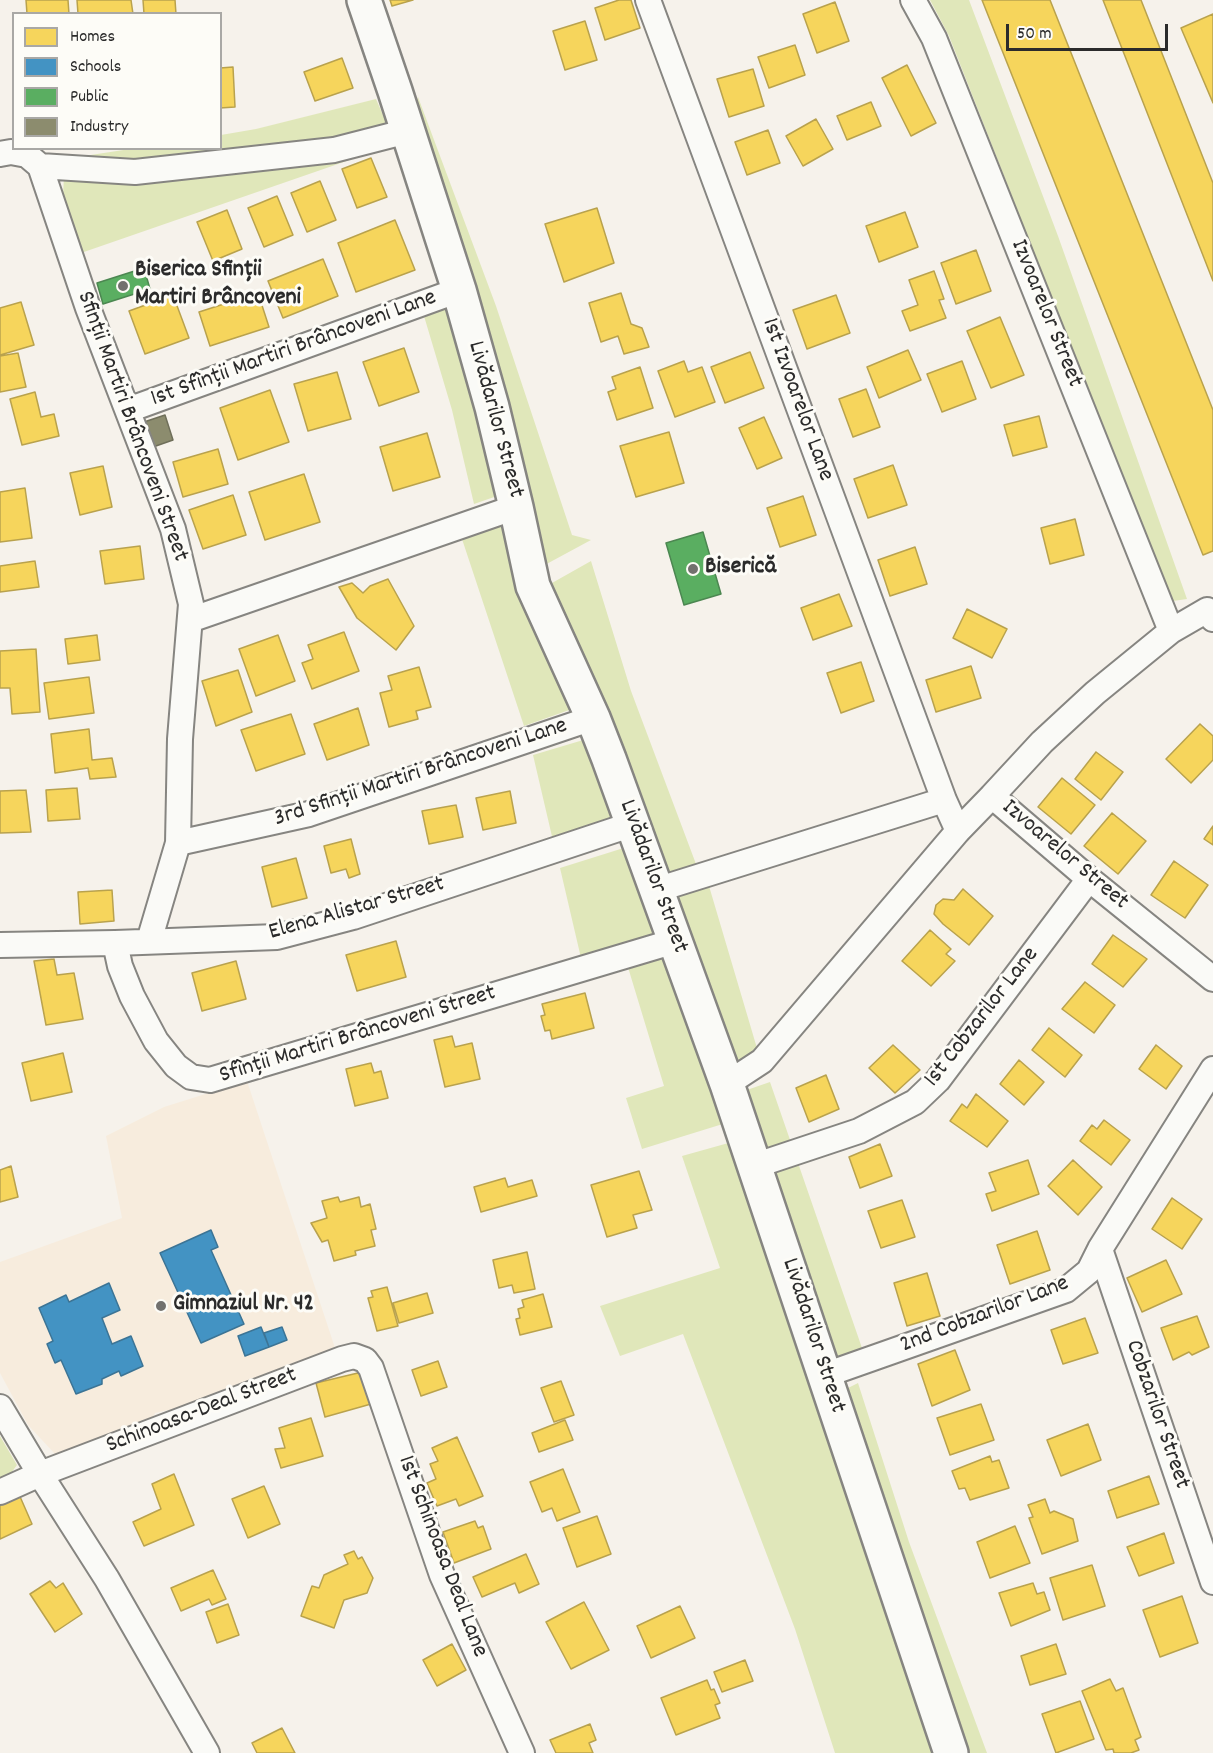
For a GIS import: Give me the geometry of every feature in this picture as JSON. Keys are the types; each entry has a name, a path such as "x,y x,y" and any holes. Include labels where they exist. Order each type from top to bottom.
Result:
{"street":[{"name":"Livădarilor Street","path":"364,0 459,290 492,406 533,586 593,718 727,1084 951,1753"},
{"name":"1st Izvoarelor Lane","path":"648,0 944,800 958,831"},
{"name":"Izvoarelor Street","path":"913,0 939,49 1172,631"},
{"path":"0,154 11,152 27,155 40,166 135,172 334,150 408,131"},
{"name":"Sfinții Martiri Brâncoveni Street","path":"40,166 88,308 173,529 191,604 180,739 177,843 149,941"},
{"name":"1st Sfînții Martiri Brâncoveni Lane","path":"128,410 459,290"},
{"path":"190,620 516,507"},
{"name":"Izvoarelor Street","path":"1213,620 1206,610 1172,631 1095,693 1042,742 992,796 1089,879 1213,979"},
{"name":"3rd Sfinții Martiri Brâncoveni Lane","path":"177,843 309,814 593,718"},
{"path":"727,1084 762,1062 958,831 992,796"},
{"path":"656,891 944,800"},
{"name":"Elena Alistar Street","path":"0,945 277,937 353,916 633,824"},
{"name":"1st Cobzarilor Lane","path":"754,1166 859,1131 915,1102 938,1080 1089,879"},
{"name":"Sfînții Martiri Brâncoveni Street","path":"115,943 120,966 132,996 156,1041 176,1066 191,1077 210,1080 675,941"},
{"name":"2nd Cobzarilor Lane","path":"825,1375 1066,1290 1089,1271 1100,1249 1213,1069"},
{"name":"Cobzarilor Street","path":"1100,1249 1213,1582"},
{"name":"Schinoasa-Deal Street","path":"0,1492 40,1474 342,1359 354,1356 365,1360"},
{"name":"1st Schinoasa Deal Lane","path":"365,1360 371,1368 442,1575 522,1753"},
{"path":"0,1407 107,1579 207,1753"}],"shaded area":[{"name":"Gimnaziul Nr. 42","path":"247,1081 336,1351 178,1412 168,1410 155,1413 150,1424 66,1457 55,1454 28,1425 0,1373 0,1262 122,1218 106,1136 164,1107"}],"green space":[{"path":"930,0 969,0 1058,236 1187,599 1173,601 1159,571 949,36"},
{"path":"418,97 496,306 572,535 591,540 541,567 412,116"},
{"path":"376,99 386,122 372,133 312,142 116,160 58,160 123,150 222,150 222,135 256,129"},
{"path":"390,146 81,253 63,196 64,175"},
{"path":"446,309 500,495 474,504 452,410 424,316"},
{"path":"506,523 575,708 524,726 461,536"},
{"path":"591,561 631,691 696,864 664,875 626,765 552,583"},
{"path":"590,738 621,822 554,845 533,755"},
{"path":"630,846 661,935 581,958 560,868"},
{"path":"709,886 759,1055 731,1068 673,896"},
{"path":"664,953 726,1123 642,1149 626,1098 664,1086 627,964"},
{"path":"770,1082 862,1348 833,1358 741,1092"},
{"path":"732,1142 886,1603 933,1753 835,1753 795,1629 683,1334 620,1356 600,1306 720,1268 682,1156"},
{"path":"858,1383 909,1542 987,1753 970,1753 844,1390"},
{"path":"0,1436 17,1465 0,1488"}],"building: Homes":[{"path":"26,0 68,0 69,12 27,12"},
{"path":"77,0 131,0 133,12 78,12"},
{"path":"143,0 175,0 176,12 144,12"},
{"path":"390,0 413,0 392,6"},
{"path":"619,0 631,0 640,28 605,40 595,8"},
{"path":"982,0 1050,0 1213,410 1213,551 1203,555"},
{"path":"1103,0 1141,0 1213,183 1213,281"},
{"path":"835,2 849,41 817,53 803,14"},
{"path":"1213,14 1213,103 1181,28"},
{"path":"585,21 597,60 565,70 553,31"},
{"path":"795,45 805,75 769,88 758,57"},
{"path":"342,58 353,88 315,101 304,72"},
{"path":"907,65 936,123 911,136 882,78"},
{"path":"233,67 235,107 222,108 222,68"},
{"path":"753,69 764,106 729,117 717,79"},
{"path":"871,102 881,126 847,140 837,116"},
{"path":"816,119 833,149 803,166 786,136"},
{"path":"768,130 780,163 747,175 735,142"},
{"path":"371,158 387,197 357,208 342,169"},
{"path":"320,181 336,220 307,232 291,193"},
{"path":"277,196 293,235 264,247 248,208"},
{"path":"597,208 614,263 564,282 545,224"},
{"path":"227,210 242,249 213,261 197,222"},
{"path":"905,212 918,247 879,262 866,226"},
{"path":"395,220 415,270 356,292 338,243"},
{"path":"976,250 991,291 956,304 941,263"},
{"path":"323,259 338,296 283,318 268,281"},
{"path":"934,271 944,299 939,300 946,318 910,331 902,311 918,305 909,280"},
{"path":"258,293 269,327 210,346 199,312"},
{"path":"621,293 631,324 642,328 649,347 624,354 618,336 601,342 589,303"},
{"path":"173,295 189,338 145,354 129,311"},
{"path":"836,295 850,333 807,349 793,310"},
{"path":"21,302 34,345 0,355 0,308"},
{"path":"1000,317 1024,375 991,388 967,331"},
{"path":"404,348 419,392 379,406 363,362"},
{"path":"908,350 921,380 879,398 867,367"},
{"path":"750,352 764,388 725,403 711,367"},
{"path":"18,353 26,387 0,392 0,356"},
{"path":"684,361 688,372 702,367 715,402 675,417 658,371"},
{"path":"962,361 976,399 942,412 927,374"},
{"path":"640,367 653,408 617,420 608,392 616,389 612,377"},
{"path":"337,372 351,419 308,431 294,384"},
{"path":"866,389 880,427 853,437 839,399"},
{"path":"270,390 289,442 238,460 220,408"},
{"path":"35,392 41,417 54,414 59,436 22,445 10,399"},
{"path":"1039,416 1047,447 1013,456 1004,425"},
{"path":"764,417 782,458 757,469 739,428"},
{"path":"669,432 684,483 636,497 620,446"},
{"path":"427,433 440,477 393,491 380,447"},
{"path":"218,449 228,484 183,497 173,462"},
{"path":"893,465 907,505 868,518 854,479"},
{"path":"103,466 112,507 80,515 70,473"},
{"path":"304,474 320,522 265,540 249,492"},
{"path":"25,488 32,538 0,542 0,492"},
{"path":"233,495 246,535 203,549 189,510"},
{"path":"803,496 816,535 780,547 767,508"},
{"path":"1075,519 1084,555 1050,564 1041,528"},
{"path":"140,546 144,579 105,584 100,551"},
{"path":"915,547 927,584 890,596 878,560"},
{"path":"35,561 39,587 0,592 0,566"},
{"path":"388,579 414,626 396,650 357,618 339,587 352,583 363,593 370,586"},
{"path":"839,594 852,626 813,640 801,608"},
{"path":"967,609 1007,629 992,658 953,638"},
{"path":"344,632 359,671 312,689 302,663 313,659 308,645"},
{"path":"97,635 100,660 68,664 65,639"},
{"path":"278,635 295,681 256,696 239,649"},
{"path":"36,649 40,712 12,714 10,688 0,688 0,651"},
{"path":"861,662 874,701 841,713 827,673"},
{"path":"971,666 981,698 936,712 926,680"},
{"path":"419,667 431,707 416,711 418,719 389,727 380,693 392,690 388,676"},
{"path":"238,670 252,712 216,726 202,681"},
{"path":"89,677 94,713 49,719 44,683"},
{"path":"358,708 369,745 327,760 314,724"},
{"path":"291,714 305,754 256,771 241,730"},
{"path":"1200,724 1213,736 1213,760 1191,783 1166,759"},
{"path":"89,729 92,760 112,758 116,777 90,779 88,768 55,773 51,734"},
{"path":"1096,752 1123,772 1101,800 1075,779"},
{"path":"1062,778 1095,805 1071,834 1038,807"},
{"path":"77,788 80,819 48,821 46,790"},
{"path":"26,790 31,832 0,833 0,791"},
{"path":"510,791 516,823 483,830 476,798"},
{"path":"456,805 463,837 429,844 422,811"},
{"path":"1112,813 1146,841 1118,874 1084,846"},
{"path":"1213,826 1213,845 1204,839"},
{"path":"351,839 360,874 349,878 346,869 331,873 324,846"},
{"path":"296,858 307,898 272,907 262,867"},
{"path":"1174,861 1208,885 1185,918 1151,895"},
{"path":"963,889 993,916 969,945 934,914 936,905 943,899 954,900"},
{"path":"112,890 114,921 80,924 78,892"},
{"path":"930,930 951,949 946,954 955,961 931,986 902,961"},
{"path":"1113,935 1147,959 1123,987 1092,964"},
{"path":"396,941 406,977 357,991 346,955"},
{"path":"54,959 57,975 74,973 83,1019 46,1025 34,961"},
{"path":"236,961 246,999 202,1011 192,973"},
{"path":"1085,982 1115,1005 1094,1033 1062,1009"},
{"path":"585,993 594,1028 552,1039 550,1030 545,1031 541,1016 545,1015 542,1004"},
{"path":"1049,1028 1082,1055 1065,1077 1032,1050"},
{"path":"452,1036 455,1047 472,1043 480,1079 445,1087 434,1040"},
{"path":"893,1045 920,1070 895,1093 869,1068"},
{"path":"1156,1045 1182,1066 1166,1089 1139,1069"},
{"path":"63,1053 72,1092 31,1101 22,1063"},
{"path":"1019,1060 1044,1082 1024,1105 1000,1084"},
{"path":"371,1063 374,1073 381,1071 388,1098 355,1106 346,1069"},
{"path":"826,1075 839,1109 809,1122 796,1088"},
{"path":"976,1094 1008,1121 987,1147 950,1121 962,1104 967,1108"},
{"path":"1104,1120 1130,1140 1111,1165 1080,1141 1092,1125 1097,1129"},
{"path":"880,1144 892,1176 860,1188 849,1157"},
{"path":"1028,1160 1039,1194 992,1211 986,1194 996,1191 989,1173"},
{"path":"1073,1160 1102,1187 1078,1215 1048,1186"},
{"path":"11,1166 18,1197 0,1202 0,1170"},
{"path":"639,1171 652,1210 633,1215 637,1228 607,1237 591,1185"},
{"path":"505,1178 508,1187 532,1180 537,1196 481,1212 474,1187"},
{"path":"338,1197 340,1202 359,1197 361,1207 370,1204 376,1229 371,1230 375,1246 355,1251 356,1255 334,1261 328,1240 322,1242 311,1223 327,1218 322,1201"},
{"path":"1172,1198 1202,1219 1182,1249 1152,1229"},
{"path":"902,1200 915,1237 881,1248 868,1211"},
{"path":"1037,1231 1050,1270 1010,1284 997,1245"},
{"path":"527,1252 535,1289 514,1293 512,1285 499,1288 493,1260"},
{"path":"1166,1260 1182,1294 1142,1312 1127,1278"},
{"path":"927,1273 940,1316 907,1326 894,1283"},
{"path":"387,1287 398,1326 377,1331 368,1298 373,1297 371,1291"},
{"path":"427,1293 433,1313 399,1323 393,1303"},
{"path":"543,1294 552,1327 520,1335 516,1319 520,1318 518,1309 524,1307 522,1300"},
{"path":"1197,1316 1209,1347 1192,1355 1189,1352 1173,1360 1161,1328"},
{"path":"1085,1318 1098,1353 1063,1364 1051,1330"},
{"path":"955,1350 970,1390 932,1406 918,1364"},
{"path":"438,1361 447,1387 421,1396 412,1370"},
{"path":"362,1372 371,1404 325,1417 316,1383"},
{"path":"561,1381 574,1415 554,1422 541,1388"},
{"path":"981,1404 994,1440 950,1455 937,1418"},
{"path":"311,1418 323,1456 281,1468 275,1449 285,1448 279,1428"},
{"path":"565,1420 573,1440 539,1452 532,1433"},
{"path":"1088,1424 1101,1460 1061,1476 1047,1440"},
{"path":"457,1437 483,1496 459,1506 456,1499 437,1506 427,1483 436,1479 430,1464 438,1461 432,1448"},
{"path":"990,1456 992,1462 999,1460 1009,1488 970,1500 965,1488 959,1489 952,1471"},
{"path":"563,1469 580,1512 557,1521 552,1508 542,1512 530,1482"},
{"path":"174,1474 194,1525 144,1546 133,1522 161,1509 152,1484"},
{"path":"1149,1476 1159,1504 1117,1518 1108,1491"},
{"path":"264,1486 280,1524 248,1538 232,1499"},
{"path":"18,1492 32,1524 0,1539 0,1501"},
{"path":"1045,1499 1050,1513 1054,1511 1073,1519 1078,1541 1042,1554 1029,1518 1033,1517 1028,1505"},
{"path":"597,1516 611,1554 577,1567 563,1528"},
{"path":"475,1521 478,1528 483,1526 491,1549 454,1563 443,1532"},
{"path":"1015,1526 1030,1563 990,1578 977,1542"},
{"path":"1164,1533 1174,1563 1139,1576 1127,1547"},
{"path":"354,1551 358,1559 362,1557 373,1578 367,1593 344,1600 334,1628 301,1616 312,1586 319,1588 324,1575 348,1564 344,1555"},
{"path":"526,1554 539,1584 519,1593 515,1583 482,1597 473,1577"},
{"path":"1092,1565 1105,1606 1063,1620 1050,1578"},
{"path":"213,1570 226,1599 212,1605 209,1599 181,1611 171,1588"},
{"path":"50,1581 56,1588 63,1583 82,1614 55,1632 30,1594"},
{"path":"1033,1583 1037,1594 1044,1592 1050,1610 1011,1626 999,1593"},
{"path":"1182,1596 1198,1643 1160,1657 1143,1610"},
{"path":"584,1602 609,1650 571,1669 546,1622"},
{"path":"228,1604 239,1635 217,1643 206,1612"},
{"path":"680,1606 695,1638 651,1658 637,1626"},
{"path":"452,1644 466,1670 437,1686 423,1660"},
{"path":"1056,1644 1066,1674 1030,1685 1021,1656"},
{"path":"745,1660 753,1681 722,1692 714,1672"},
{"path":"1110,1679 1116,1691 1123,1688 1141,1737 1135,1740 1139,1750 1131,1753 1114,1753 1113,1749 1106,1750 1082,1691"},
{"path":"707,1680 720,1703 715,1705 720,1718 676,1735 661,1698"},
{"path":"1080,1701 1094,1739 1056,1753 1042,1714"},
{"path":"590,1724 596,1740 589,1743 593,1753 556,1753 550,1740"},
{"path":"282,1728 295,1753 257,1753 252,1743"}],"building: Schools":[{"path":"211,1230 218,1247 211,1250 244,1324 201,1343 160,1253"},
{"path":"109,1283 120,1310 102,1318 112,1344 131,1336 143,1366 121,1376 119,1371 102,1379 102,1384 76,1394 61,1360 55,1363 47,1344 53,1341 39,1308 66,1295 69,1302"},
{"path":"261,1327 269,1347 245,1356 238,1336"},
{"path":"282,1327 287,1340 269,1347 264,1333"}],"building: Public":[{"name":"Biserica Sfinții Martiri Brâncoveni","path":"144,268 150,289 103,304 97,283"},
{"name":"Biserică","path":"703,532 721,594 684,605 666,543"}],"building: Industry":[{"path":"165,415 173,440 153,447 144,422"}],"place":[{"name":"Biserica Sfinții Martiri Brâncoveni","path":"123,286"},
{"name":"Biserică","path":"693,569"},
{"name":"Gimnaziul Nr. 42","path":"161,1306"}]}
